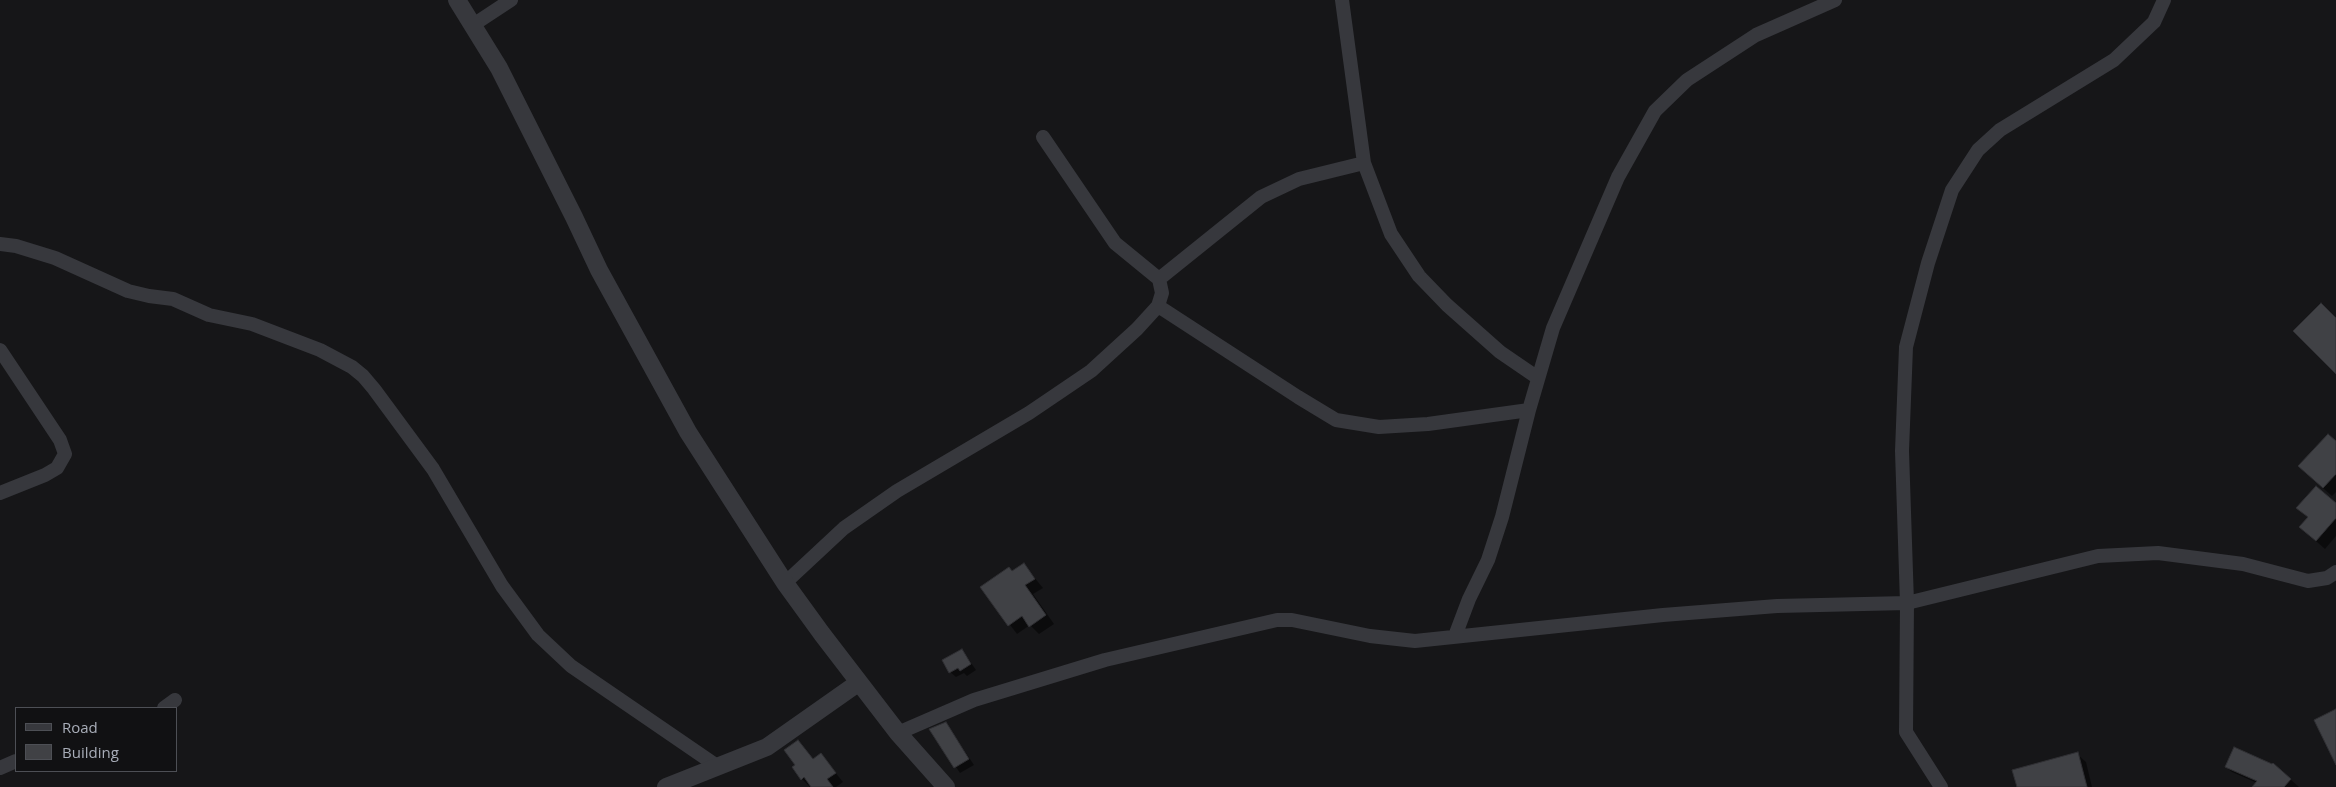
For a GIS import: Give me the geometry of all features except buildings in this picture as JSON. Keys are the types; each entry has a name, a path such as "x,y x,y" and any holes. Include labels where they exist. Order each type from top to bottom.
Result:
{"street":[{"path":"457,0 499,68 599,270 688,432 785,583 858,683 898,733 946,787"},
{"path":"473,25 511,0"},
{"path":"1342,0 1364,163 1391,234 1419,276 1482,338 1538,378"},
{"path":"1455,636 1469,599 1488,560 1499,526 1529,410 1554,328 1618,178 1655,111 1687,80 1756,35 1835,0"},
{"path":"1941,787 1906,732 1907,603 1902,451 1906,347 1928,263 1952,190 1978,150 2000,130 2114,60 2154,22 2164,0"},
{"path":"785,583 844,528 897,491 1012,423 1092,371 1158,306 1162,293 1159,279 1115,243 1043,137"},
{"path":"1159,279 1261,198 1300,179 1364,163"},
{"path":"0,244 16,246 55,258 128,291 173,299 187,303 209,315 252,324 320,350 352,367 374,389 433,469 502,586 538,635 571,666 717,766"},
{"path":"1158,306 1298,398 1336,420 1379,427 1399,426 1428,424 1529,410"},
{"path":"0,350 60,440 65,454 58,468 0,493"},
{"path":"898,733 974,700 1104,660 1277,620 1292,620 1370,636 1415,641 1758,607 1907,603 2098,556 2158,553 2243,564 2308,581 2327,578 2336,572"},
{"path":"666,787 767,747 858,683"},
{"path":"0,768 15,761"}]}
